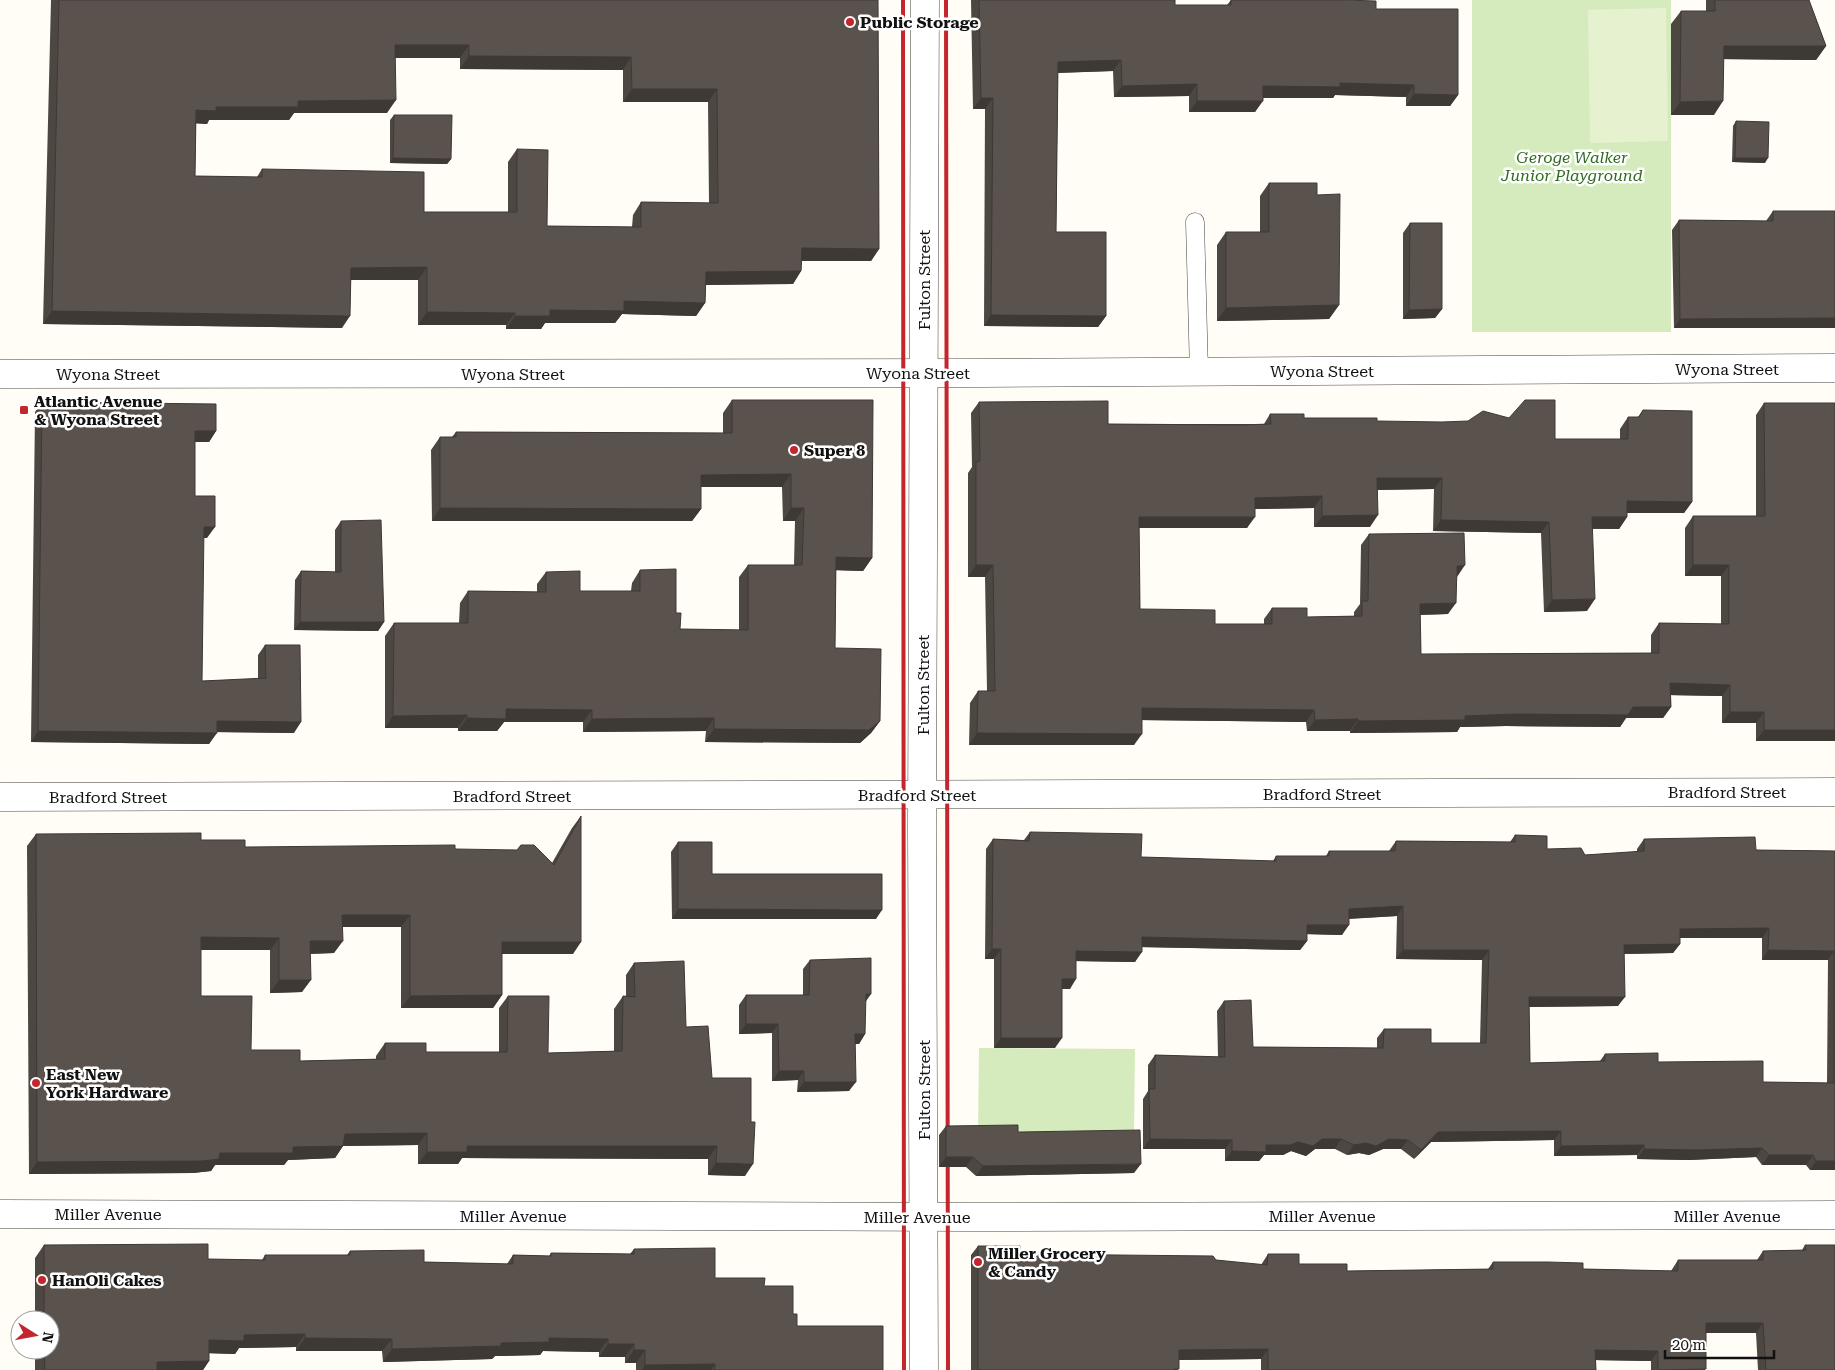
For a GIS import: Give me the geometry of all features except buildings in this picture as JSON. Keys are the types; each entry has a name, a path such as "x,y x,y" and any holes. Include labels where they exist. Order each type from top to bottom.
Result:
{"street":[{"name":"Fulton Street","path":"924,1370 925,1217 922,794 925,0"},
{"name":"Wyona Street","path":"0,374 924,373 1835,368"},
{"name":"Bradford Street","path":"0,797 1835,792"},
{"name":"Miller Avenue","path":"0,1214 925,1217 1835,1215"}],"lane":[{"path":"1195,222 1200,372"}],"green space":[{"name":"Geroge Walker Junior Playground","path":"1472,0 1671,0 1671,332 1472,332"},
{"path":"1666,8 1668,141 1590,143 1588,10"},
{"path":"979,1048 1135,1049 1134,1132 978,1131"}],"railway":[{"path":"903,0 904,1370"},
{"path":"946,0 948,1370"}],"place":[{"name":"Public Storage","path":"850,22"},
{"name":"Atlantic Avenue & Wyona Street","path":"24,410"},
{"name":"Super 8","path":"794,450"},
{"name":"East New York Hardware","path":"36,1083"},
{"name":"Miller Grocery & Candy","path":"978,1262"},
{"name":"HanOli Cakes","path":"42,1280"}]}
